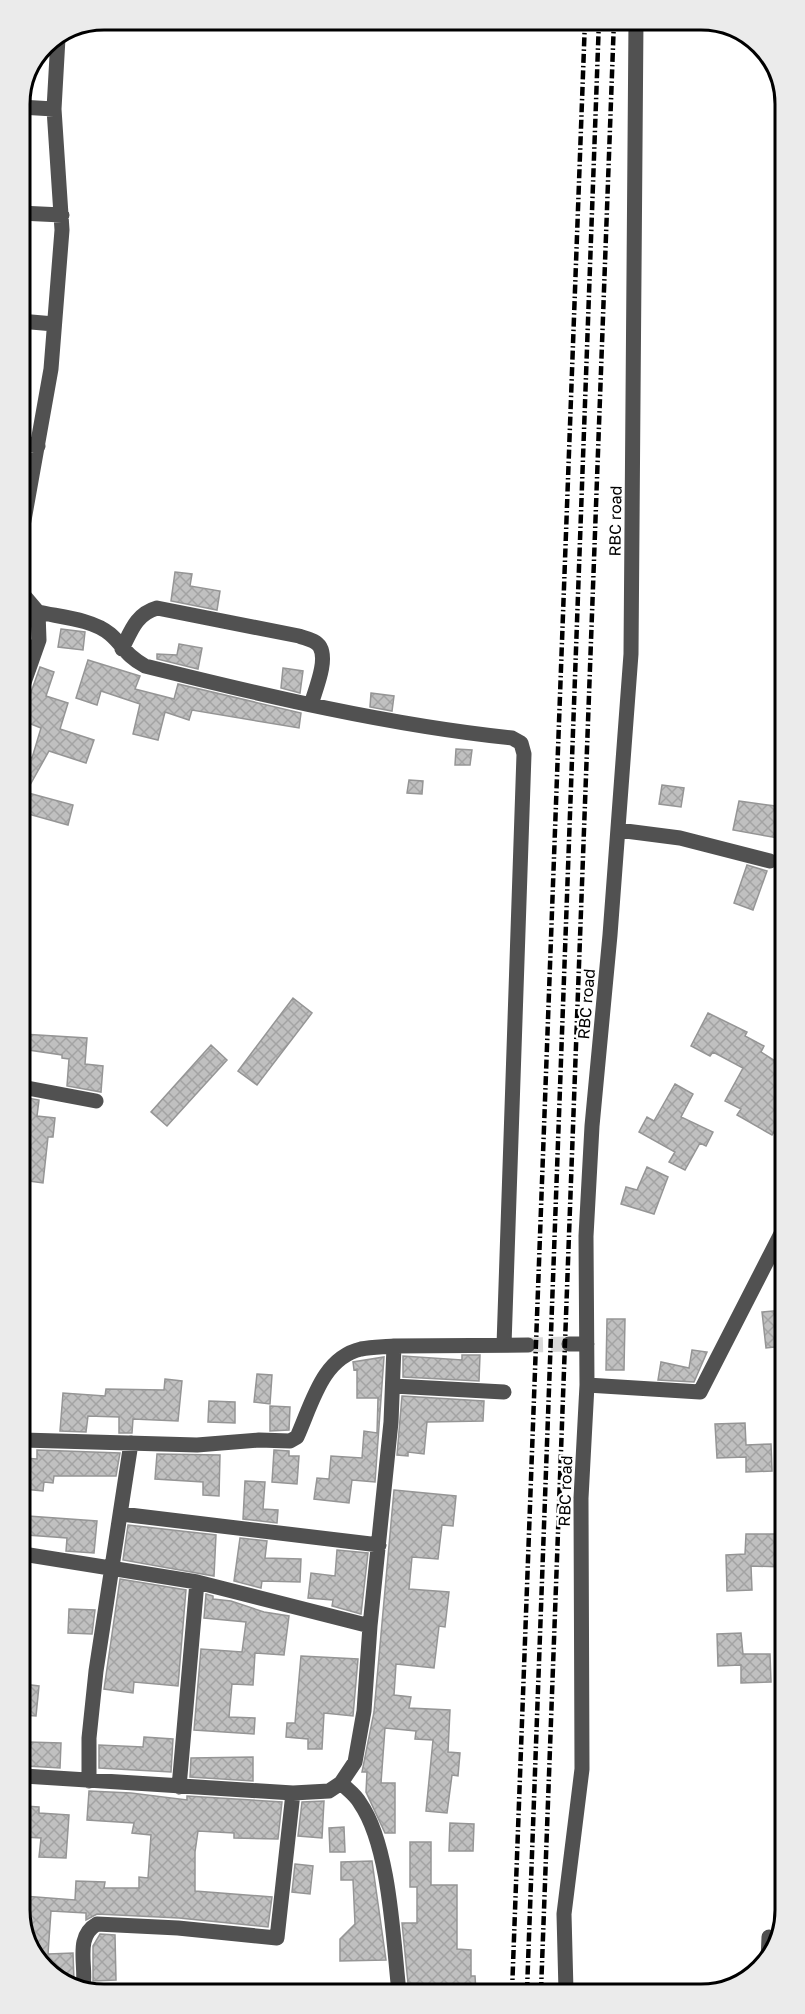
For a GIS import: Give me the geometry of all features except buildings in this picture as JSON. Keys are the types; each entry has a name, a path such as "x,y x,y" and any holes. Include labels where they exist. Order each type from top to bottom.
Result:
{"street":[{"name":"RBC road","path":"566,1984 564,1914 582,1769 581,1498 587,1385 586,1236 592,1126 631,654 636,30"},
{"path":"30,489 51,369 62,214 54,109 58,46"},
{"path":"30,108 54,109"},
{"path":"30,213 62,214"},
{"path":"30,322 54,324"},
{"path":"30,445 38,446"},
{"path":"30,603 38,612 110,634 122,650 145,666 311,705 421,726 512,738 521,743 524,754 519,962 504,1345"},
{"path":"122,650 138,617 146,611 157,608 299,636 315,641 321,649 322,661 311,705"},
{"path":"30,666 39,640 38,612"},
{"path":"618,830 680,838 770,861"},
{"path":"30,1089 96,1101"},
{"path":"587,1385 700,1392 775,1246"},
{"path":"569,1344 587,1344"},
{"path":"30,1440 197,1446 260,1440 290,1441 297,1437 326,1371 341,1357 362,1349 528,1345"},
{"path":"30,1776 294,1793 328,1791 341,1783 355,1762 364,1711 393,1386 394,1347"},
{"path":"393,1386 504,1392"},
{"path":"89,1781 89,1738 96,1671 131,1443"},
{"path":"121,1514 379,1545"},
{"path":"30,1555 197,1582 370,1626"},
{"path":"179,1787 197,1582"},
{"path":"341,1783 360,1802 373,1828 384,1871 398,1984"},
{"path":"83,1981 84,1939 88,1929 97,1924 178,1928 277,1938 294,1793"}],"tunnel":[{"path":"528,1345 569,1344"}],"railway":[{"path":"512,1984 585,30"},
{"path":"527,1984 599,30"},
{"path":"541,1984 614,30"}]}
